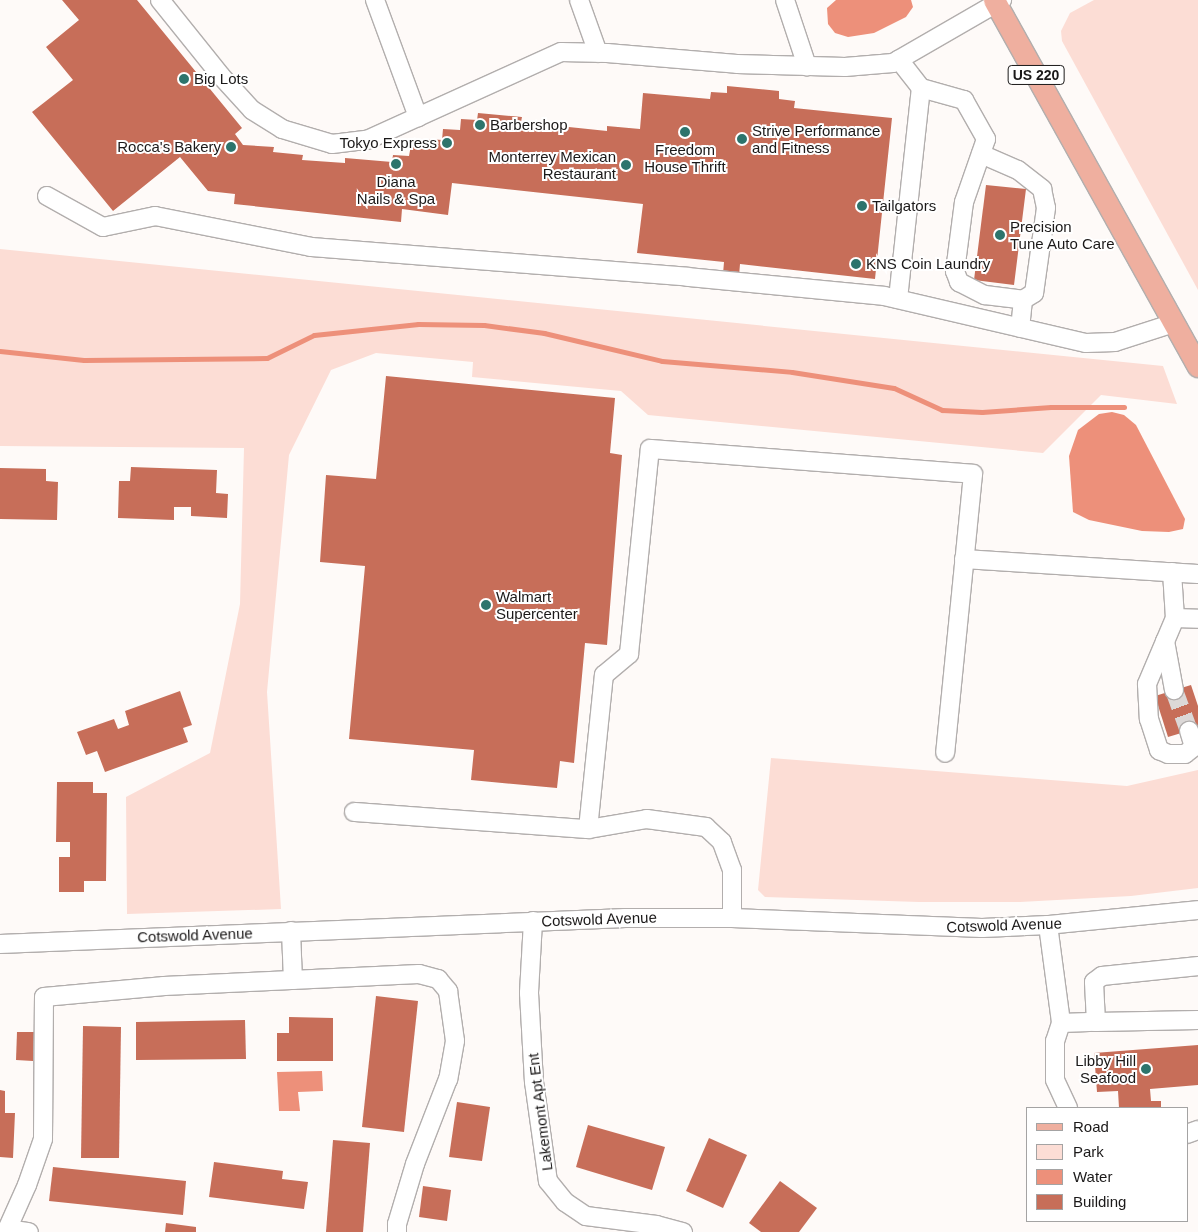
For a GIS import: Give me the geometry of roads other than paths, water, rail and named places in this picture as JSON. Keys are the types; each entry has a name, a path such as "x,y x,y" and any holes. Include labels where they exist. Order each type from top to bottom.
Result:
{"main road":[{"name":"US 220","path":"998,1 1198,366"}],"street":[{"path":"160,0 221,76 252,110 282,129 332,144 366,140 561,52 598,53 738,64 807,66 893,64 998,1"},
{"path":"375,0 418,117"},
{"path":"579,0 598,53"},
{"path":"785,0 807,66"},
{"path":"899,60 921,88 964,100 986,139 964,202 955,271 959,282 985,295 1023,300 1034,294 1046,208 1042,189 1018,170 981,154"},
{"path":"898,299 921,88"},
{"path":"47,196 103,227 155,216 311,247 688,277 898,299 1086,343 1115,342 1174,323"},
{"path":"1020,328 1023,300"},
{"path":"588,829 604,675 629,654 650,449 973,474 945,754"},
{"path":"964,559 1198,574"},
{"path":"1172,572 1175,618 1147,684 1149,719 1159,750 1168,754 1186,754 1194,747 1189,731"},
{"path":"1175,618 1198,619"},
{"path":"1165,641 1174,690"},
{"path":"354,812 588,829 647,819 706,827 722,842 732,870 732,918"},
{"name":"Cotswold Avenue","path":"0,944 625,918 732,918 935,928 982,928 1048,925 1198,910"},
{"name":"Lakemont Apt Ent","path":"533,921 529,993 534,1082 548,1181 565,1202 586,1216 656,1226 683,1232"},
{"path":"1048,925 1061,1023 1055,1041 1055,1080 1068,1107"},
{"path":"291,931 293,980"},
{"path":"1096,1022 1094,982 1102,976 1198,966"},
{"path":"29,1232 6,1230 27,1185 43,1139 44,997 164,986 419,974 438,980 448,991 455,1041 448,1079 415,1164 397,1224 397,1232"},
{"path":"1061,1023 1198,1020"}],"water":[{"path":"836,0 911,0 913,7 906,17 874,33 848,37 835,33 828,24 827,8"},
{"path":"1112,412 1124,415 1136,425 1185,519 1183,529 1169,532 1142,531 1089,520 1073,512 1069,456 1078,430 1099,414"},
{"path":"322,1071 323,1091 298,1092 300,1111 279,1111 277,1072"}],"waterway":[{"path":"0,351 84,360 267,358 314,335 418,324 484,325 544,333 662,361 792,372 894,388 942,410 982,412 1051,407 1124,407"}],"tunnel":[{"path":"1174,690 1189,731"}],"place":[{"name":"Big Lots","path":"184,79"},
{"name":"Barbershop","path":"480,125"},
{"name":"Freedom House Thrift","path":"685,132"},
{"name":"Strive Performance and Fitness","path":"742,139"},
{"name":"Tokyo Express","path":"447,143"},
{"name":"Rocca's Bakery","path":"231,147"},
{"name":"Diana Nails & Spa","path":"396,164"},
{"name":"Monterrey Mexican Restaurant","path":"626,165"},
{"name":"Tailgators","path":"862,206"},
{"name":"Precision Tune Auto Care","path":"1000,235"},
{"name":"KNS Coin Laundry","path":"856,264"},
{"name":"Walmart Supercenter","path":"486,605"},
{"name":"Libby Hill Seafood","path":"1146,1069"}]}
